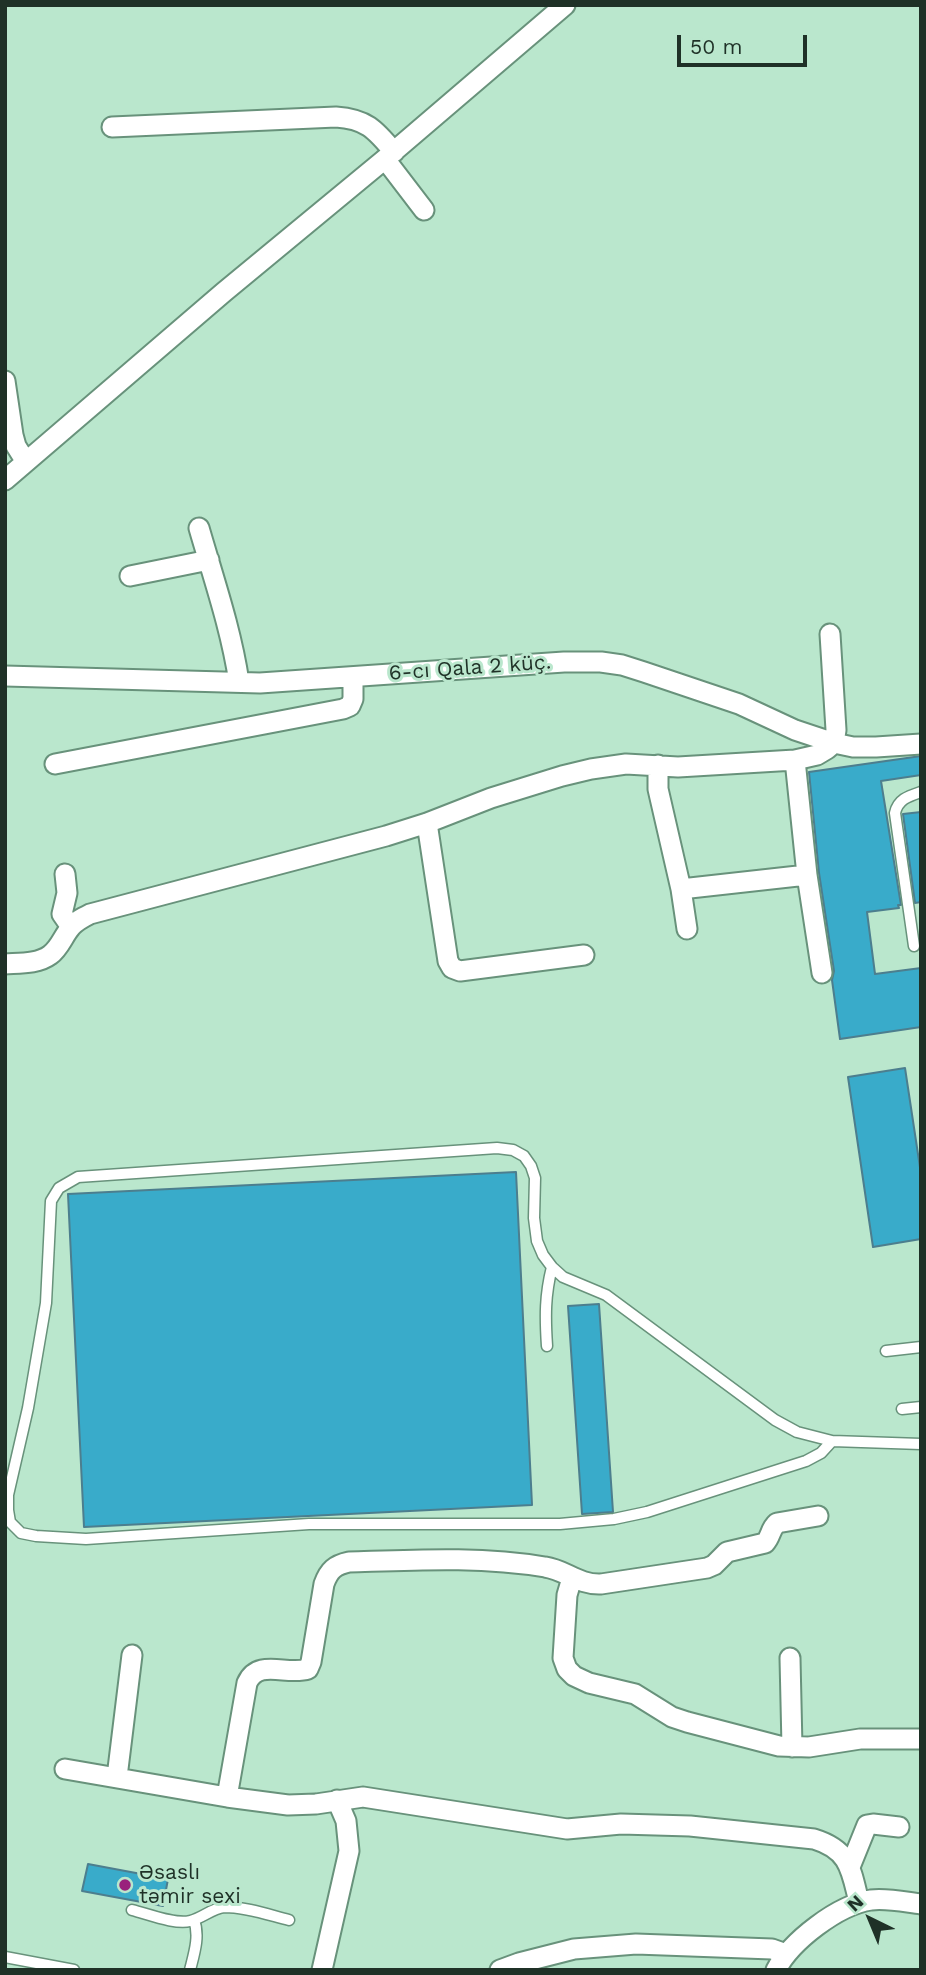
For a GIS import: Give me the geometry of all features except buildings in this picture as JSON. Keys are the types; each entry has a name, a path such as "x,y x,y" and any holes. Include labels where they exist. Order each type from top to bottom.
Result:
{"street":[{"path":"16,451 224,292 390,156 565,5"},
{"path":"112,127 355,118 381,136 390,156 424,210"},
{"path":"5,381 16,451 5,480"},
{"path":"199,528 224,607 239,682"},
{"path":"130,576 209,560"},
{"path":"5,964 49,957 71,927 90,914 427,823 468,805 562,776 610,765 678,767 795,760 817,755 834,743 836,720 830,634"},
{"name":"6-cı Qala 2 küç.","path":"5,676 272,682 564,662 601,662 622,665 739,704 795,730 834,743 853,747 921,744"},
{"path":"55,764 343,709 350,706 353,699 353,677"},
{"path":"795,760 807,875 822,973"},
{"path":"658,765 657,789 681,890 687,929"},
{"path":"427,823 448,961 452,968 460,971 584,955"},
{"path":"65,874 67,893 62,914 71,927"},
{"path":"681,890 807,875"},
{"path":"227,1797 247,1683 255,1671 308,1669 324,1584 328,1573 337,1564 470,1559 547,1567 584,1583 601,1584 707,1568 727,1552 765,1543 777,1523 818,1516"},
{"path":"572,1578 567,1595 563,1658 567,1670 589,1683 635,1694 687,1723 762,1742 809,1747 860,1739 921,1739"},
{"path":"117,1777 132,1655"},
{"path":"790,1658 792,1747"},
{"path":"65,1769 288,1805 363,1797 566,1829 621,1824 690,1826 814,1839 839,1852 850,1867 859,1902"},
{"path":"322,1970 349,1851 346,1821 337,1800"},
{"path":"850,1867 867,1825 899,1827"},
{"path":"500,1970 574,1948 636,1944 772,1949 781,1962 803,1938 838,1912 859,1902 875,1899 921,1905"}],"lane":[{"path":"914,946 895,813 900,802 921,792"},
{"path":"832,1441 821,1453 806,1461 614,1520 560,1524 309,1524 86,1539 20,1533 10,1522 8,1510 8,1495 28,1408 46,1303 51,1201 60,1188 78,1177 498,1148 513,1150 524,1156 531,1166 535,1178 534,1218 537,1241 543,1255 562,1277 606,1294 775,1420 797,1432 832,1441 921,1444"},
{"path":"547,1346 544,1311 552,1267"},
{"path":"886,1351 921,1347"},
{"path":"902,1409 921,1407"},
{"path":"132,1910 179,1922 194,1920 223,1907 289,1920"},
{"path":"190,1970 197,1935 194,1920"},
{"path":"5,1957 74,1970"}],"place":[{"name":"Əsaslı təmir sexi","path":"125,1885"}]}
